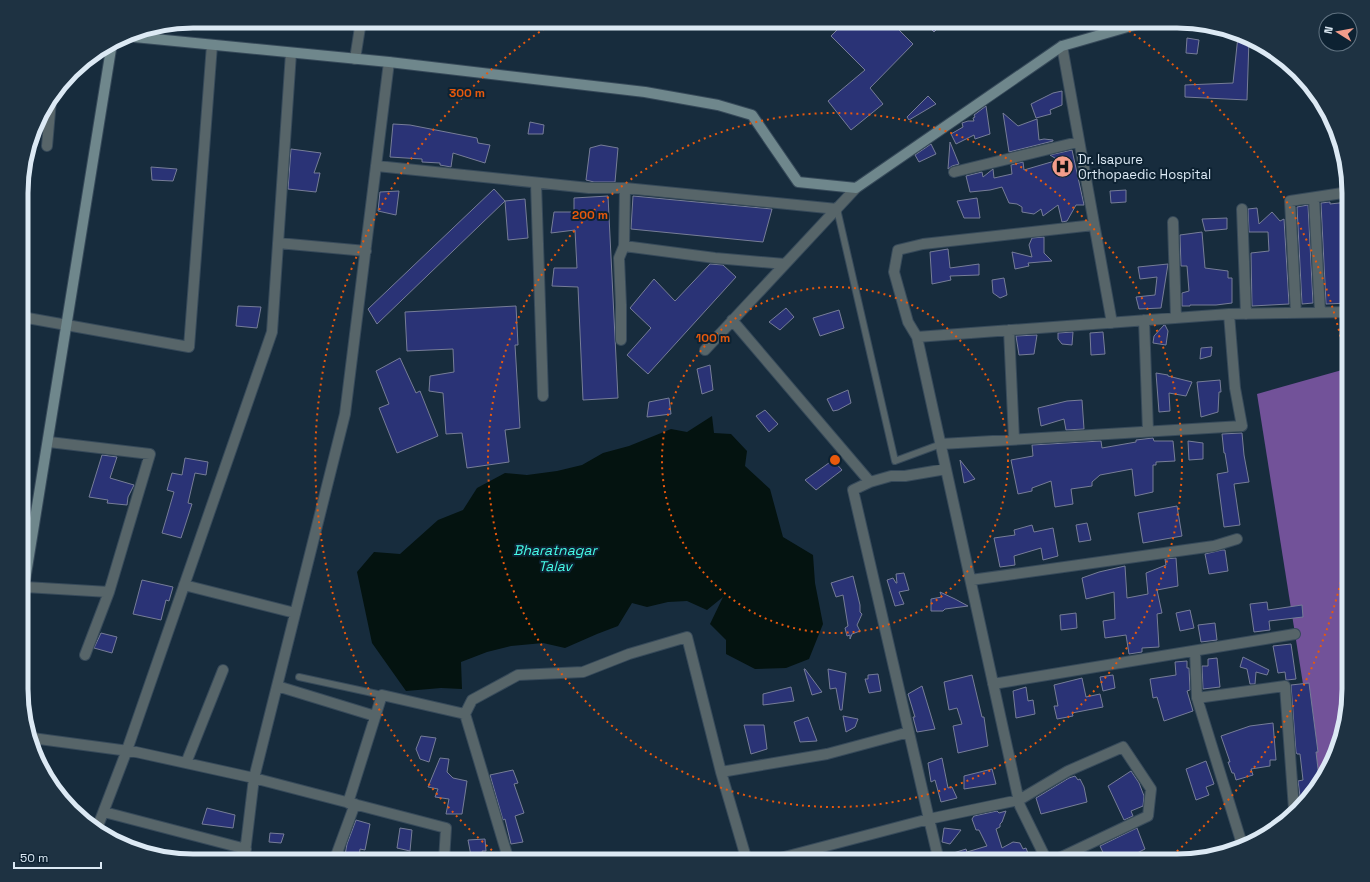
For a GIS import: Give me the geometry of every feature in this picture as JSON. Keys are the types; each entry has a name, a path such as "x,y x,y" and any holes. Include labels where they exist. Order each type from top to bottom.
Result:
{"street":[{"path":"355,59 360,28"},
{"path":"705,350 856,188 1062,46 1124,28"},
{"path":"139,38 390,62 645,92 718,105 752,115 798,182 856,188"},
{"path":"28,318 188,347 212,45"},
{"path":"1062,46 1078,142 1112,323"},
{"path":"28,569 111,50"},
{"path":"99,824 127,750 272,332 291,53"},
{"path":"245,854 254,778 345,414 390,62"},
{"path":"47,146 51,109"},
{"path":"954,172 1078,142"},
{"path":"377,166 589,188 625,188 837,209"},
{"path":"536,183 543,396"},
{"path":"621,340 619,258 624,246 625,188"},
{"path":"1296,313 1290,201 1342,193"},
{"path":"1314,198 1320,312"},
{"path":"1242,209 1246,314"},
{"path":"1173,222 1176,318"},
{"path":"1044,854 1020,806 917,337 908,322 894,272 898,250 923,244 1094,225"},
{"path":"278,243 366,251"},
{"path":"624,246 715,258 785,264"},
{"path":"917,337 1229,314 1342,312"},
{"path":"940,444 1242,426 1235,388 1229,314"},
{"path":"732,320 870,482"},
{"path":"1144,320 1148,431"},
{"path":"1009,330 1014,439"},
{"path":"49,442 150,454 109,592 85,655"},
{"path":"937,854 853,490 870,482 891,476 905,476 946,469"},
{"path":"971,580 1214,546 1237,539"},
{"path":"184,585 296,612"},
{"path":"28,587 109,592"},
{"path":"993,684 1295,634"},
{"path":"507,854 465,714 472,700 518,675 583,672 629,654 687,636 721,772 745,854"},
{"path":"1195,651 1197,698 1241,841"},
{"path":"186,763 223,670"},
{"path":"277,686 375,716"},
{"path":"1197,698 1285,686 1294,806"},
{"path":"337,854 382,695 465,714"},
{"path":"721,772 827,754 909,732"},
{"path":"36,738 127,750 254,778 446,828 444,854"},
{"path":"795,854 929,818 1019,800 1068,771 1123,746 1151,789 1148,816 1068,854"},
{"path":"104,812 246,849"}],"lane":[{"path":"837,209 895,461 940,444"},
{"path":"299,677 382,695"}],"shaded area":[{"path":"1342,370 1342,700 1339,721 1333,742 1325,762 1317,775 1257,394"}],"water":[{"name":"Bharatnagar Talav","path":"712,416 714,433 731,434 747,451 745,466 770,489 783,537 813,555 815,583 823,624 809,659 786,668 755,669 726,654 726,640 710,624 723,597 707,610 687,601 668,602 647,607 632,603 618,626 565,648 543,643 511,646 487,652 461,662 462,689 441,688 406,691 372,643 357,572 374,552 400,554 438,520 463,510 477,488 505,473 527,475 557,471 582,465 603,453 629,446 671,429 687,432"}],"building":[{"path":"839,28 897,28 913,44 870,88 883,104 851,130 828,101 865,70 831,36"},
{"path":"930,28 938,28 934,32"},
{"path":"1187,38 1199,40 1197,54 1186,53"},
{"path":"1238,40 1249,45 1247,100 1185,97 1185,85 1233,83"},
{"path":"1062,91 1062,105 1050,110 1051,114 1036,118 1031,104 1053,93"},
{"path":"928,96 936,104 909,120 907,117"},
{"path":"986,106 990,134 975,139 974,135 956,144 951,134 963,127 962,123 974,121 974,115"},
{"path":"1003,113 1018,126 1037,119 1039,140 1044,139 1053,141 1009,152"},
{"path":"530,122 544,125 543,134 528,134"},
{"path":"393,124 410,125 477,138 478,143 490,145 485,163 453,153 451,167 440,165 440,163 422,162 422,159 390,157"},
{"path":"950,142 959,164 948,169"},
{"path":"931,144 936,154 919,162 915,155"},
{"path":"601,145 618,148 615,182 594,182 586,180 590,148"},
{"path":"291,149 321,153 314,173 320,173 316,192 288,189"},
{"path":"1072,150 1084,205 1076,205 1067,221 1062,222 1058,205 1043,216 1041,209 1034,214 1022,212 1022,207 1017,204 1009,203 1002,187 970,192 966,176 982,172 983,177 993,169 994,178 1012,174 1011,165 1023,162 1024,170 1058,160 1050,155"},
{"path":"151,167 177,169 173,181 152,180"},
{"path":"494,189 505,201 377,324 368,309"},
{"path":"1126,190 1126,202 1111,203 1110,191"},
{"path":"399,191 396,215 378,211 380,192"},
{"path":"608,196 618,398 583,400 578,287 552,286 554,268 577,268 575,230 551,233 554,212 574,212 574,198"},
{"path":"633,196 772,209 763,242 631,229"},
{"path":"977,198 980,218 964,218 957,201"},
{"path":"525,199 528,238 508,240 505,201"},
{"path":"1321,203 1342,203 1342,303 1326,304"},
{"path":"1308,205 1313,303 1302,304 1297,207"},
{"path":"1257,208 1259,224 1272,212 1280,221 1284,219 1289,304 1252,306 1251,253 1269,251 1268,232 1249,232 1248,209"},
{"path":"1227,218 1227,229 1205,231 1202,219"},
{"path":"1202,232 1205,268 1228,271 1228,278 1232,278 1232,303 1182,306 1182,293 1189,291 1187,266 1181,266 1180,235"},
{"path":"1044,237 1044,253 1052,261 1028,263 1029,266 1015,269 1012,252 1032,257 1029,245 1032,238"},
{"path":"948,249 950,268 979,264 979,275 950,276 951,280 932,284 930,252"},
{"path":"710,264 723,265 736,277 648,374 627,355 651,328 630,308 654,279 675,301"},
{"path":"1168,264 1161,308 1139,309 1136,297 1155,295 1157,277 1140,279 1138,267"},
{"path":"1004,278 1007,295 1000,298 993,293 992,280"},
{"path":"238,306 261,307 257,328 236,326"},
{"path":"516,306 518,345 515,345 520,428 505,430 509,462 467,468 462,433 446,434 443,393 429,391 430,376 454,372 453,349 407,351 405,312"},
{"path":"786,308 794,317 780,330 769,322"},
{"path":"839,310 844,328 820,336 813,318"},
{"path":"1164,325 1168,331 1166,345 1153,343 1154,336"},
{"path":"1073,332 1072,345 1062,344 1058,339 1058,333"},
{"path":"1103,332 1105,354 1091,355 1090,333"},
{"path":"1037,335 1034,354 1019,355 1016,336"},
{"path":"1212,347 1211,356 1200,359 1201,348"},
{"path":"400,358 416,393 420,391 438,436 397,453 379,408 389,404 376,371"},
{"path":"710,365 713,390 702,394 697,369"},
{"path":"1156,373 1192,382 1186,396 1169,393 1170,411 1159,412"},
{"path":"1220,380 1221,392 1219,392 1218,412 1201,417 1197,382"},
{"path":"848,390 851,403 833,411 827,399"},
{"path":"669,398 671,414 647,417 649,402"},
{"path":"1082,400 1084,429 1066,430 1064,419 1041,426 1038,408 1067,401"},
{"path":"765,410 778,424 769,432 756,416"},
{"path":"1242,433 1249,482 1234,484 1240,525 1224,527 1217,474 1228,472 1222,434"},
{"path":"1153,438 1154,441 1173,441 1175,461 1156,462 1156,465 1153,465 1153,492 1135,496 1132,469 1100,475 1092,482 1092,486 1071,489 1073,504 1055,507 1051,481 1032,488 1032,491 1018,494 1011,460 1033,456 1032,445 1101,441 1102,448 1136,442 1136,440"},
{"path":"1188,441 1203,443 1203,459 1189,460"},
{"path":"102,455 117,457 110,478 134,485 128,497 127,505 107,503 108,500 89,497"},
{"path":"185,458 208,462 206,475 195,473 188,503 192,504 181,538 162,533 174,492 167,490 172,473 182,475"},
{"path":"833,460 842,470 816,490 805,480"},
{"path":"960,460 975,479 964,483"},
{"path":"1177,506 1182,536 1143,543 1138,513"},
{"path":"1087,523 1091,540 1079,542 1076,525"},
{"path":"1032,525 1034,532 1053,528 1058,556 1043,560 1041,548 1014,556 1015,565 1000,567 994,538 1015,535 1014,530"},
{"path":"1225,550 1228,571 1209,574 1205,554"},
{"path":"1176,558 1178,586 1157,590 1162,613 1157,614 1159,647 1142,648 1142,652 1129,654 1126,635 1105,638 1103,621 1115,619 1114,592 1086,599 1082,578 1099,572 1125,566 1127,598 1148,594 1146,573 1166,565 1165,559"},
{"path":"904,573 909,590 899,592 904,604 895,606 887,580 893,578 897,583 896,574"},
{"path":"853,576 860,605 860,612 862,614 857,625 860,631 852,634 850,639 850,635 847,636 845,628 848,626 843,595 836,597 831,583"},
{"path":"142,580 173,587 169,601 166,600 161,620 133,614"},
{"path":"940,592 968,606 945,609 943,611 931,611 931,599 942,597"},
{"path":"1267,602 1268,610 1302,605 1303,617 1269,621 1270,630 1254,632 1250,604"},
{"path":"1190,610 1194,628 1180,631 1176,613"},
{"path":"1076,613 1077,628 1061,630 1060,615"},
{"path":"1215,623 1217,640 1201,642 1198,625"},
{"path":"101,633 117,637 112,653 94,648"},
{"path":"1291,644 1296,679 1286,680 1285,672 1278,673 1273,646"},
{"path":"1243,657 1269,670 1267,675 1256,672 1255,684 1250,684 1247,669 1240,667"},
{"path":"1217,658 1220,687 1203,689 1202,666 1208,666 1208,659"},
{"path":"1187,661 1187,668 1189,668 1190,690 1187,691 1193,711 1164,721 1157,697 1153,698 1150,679 1176,675 1175,662"},
{"path":"805,669 822,692 812,695"},
{"path":"828,669 846,673 842,710 840,710 836,688 830,689"},
{"path":"878,674 881,691 869,693 865,679 868,679 868,675"},
{"path":"972,675 982,717 984,717 988,746 958,753 953,726 962,724 957,708 949,710 944,682"},
{"path":"1113,675 1115,688 1103,691 1100,677"},
{"path":"1082,678 1086,697 1100,694 1103,707 1072,713 1073,716 1057,719 1054,706 1058,706 1054,685"},
{"path":"1309,683 1318,752 1316,752 1319,773 1303,795 1300,796 1298,781 1303,780 1300,754 1297,754 1296,752 1291,685"},
{"path":"922,686 935,729 917,732 913,717 915,717 908,694"},
{"path":"791,687 794,701 763,705 763,694"},
{"path":"1026,687 1028,701 1033,700 1035,714 1016,718 1013,691"},
{"path":"843,716 858,719 855,727 846,732"},
{"path":"808,717 817,741 800,742 794,722"},
{"path":"1273,723 1276,760 1270,760 1270,766 1251,769 1253,775 1236,780 1228,762 1230,762 1221,736 1250,726"},
{"path":"744,725 764,725 767,749 751,754"},
{"path":"421,736 436,738 429,762 420,759 416,749"},
{"path":"440,758 449,759 447,772 453,778 467,781 462,814 446,814 449,799 435,797 438,789 428,787"},
{"path":"942,758 948,788 952,787 957,798 941,802 935,780 931,782 928,763"},
{"path":"1206,761 1214,784 1206,787 1209,795 1196,800 1186,769"},
{"path":"992,769 996,784 964,789 964,776"},
{"path":"513,770 518,783 514,784 524,813 515,816 523,842 511,844 505,819 503,820 490,775"},
{"path":"1131,771 1139,783 1144,796 1143,806 1131,811 1133,816 1124,820 1108,786"},
{"path":"1075,776 1078,780 1080,779 1084,787 1087,802 1041,814 1036,798 1069,778"},
{"path":"207,808 235,815 233,828 202,824"},
{"path":"997,811 999,813 1006,811 1000,827 996,829 1002,848 1013,842 1020,843 1023,849 1026,848 1028,854 950,854 966,849 967,852 987,846 979,830 976,830 972,819 974,816"},
{"path":"356,820 370,824 365,850 360,849 359,854 345,854 347,844"},
{"path":"400,828 412,830 410,851 397,848"},
{"path":"944,828 961,830 950,844 942,842"},
{"path":"1137,828 1145,849 1136,854 1104,854 1100,846"},
{"path":"270,833 284,834 281,843 269,842"},
{"path":"485,839 486,851 482,851 483,854 471,854 468,840"}],"place":[{"name":"Dr. Isapure Orthopaedic Hospital","path":"1063,166"}]}
